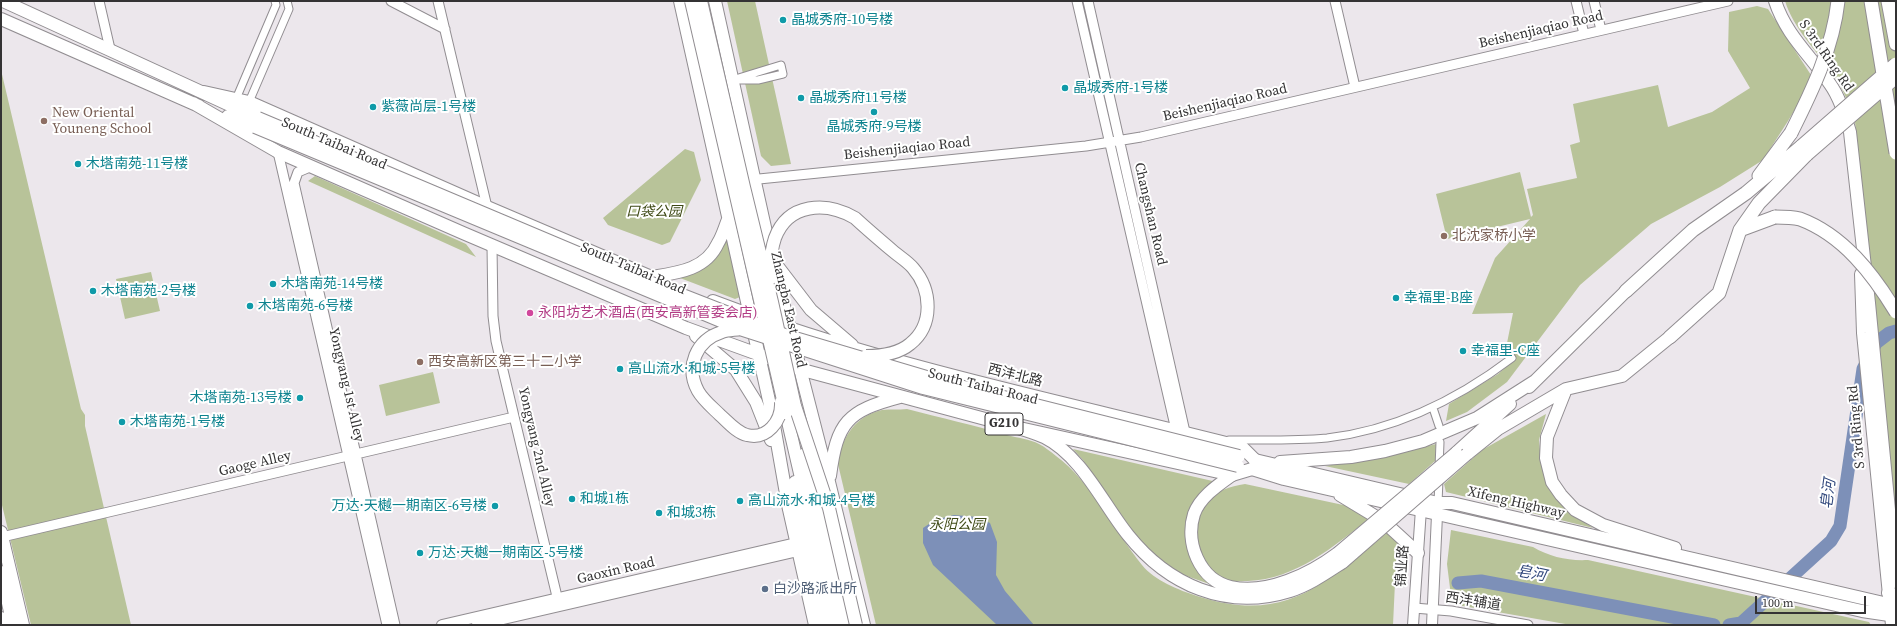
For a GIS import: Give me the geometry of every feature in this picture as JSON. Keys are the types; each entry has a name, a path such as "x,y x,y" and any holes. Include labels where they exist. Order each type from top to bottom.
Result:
{"highway":[{"path":"1746,193 1791,133 1816,83 1829,45 1838,1"},
{"path":"1871,1 1896,153"},
{"path":"1888,1 1896,44"},
{"path":"1670,337 1719,293 1740,230 1759,203 1805,150 1896,64"},
{"path":"1626,290 1693,230 1805,150 1896,77"},
{"path":"1740,230 1775,217 1798,219 1820,229 1839,242 1858,260 1876,282 1896,312"}],"main road":[{"name":"South Taibai Road","path":"3,1 204,92 257,122 740,329 923,388 1236,466"},
{"path":"680,1 772,414 797,547 815,625"},
{"name":"Zhangba East Road","path":"691,1 780,386 790,410 846,625"},
{"name":"Zhangba East Road","path":"702,1 772,302 790,410 835,625"},
{"path":"715,1 772,259 864,625"},
{"name":"S 3rd Ring Rd","path":"1775,1 1779,12 1792,36 1830,84 1842,107 1850,132 1859,225 1870,311 1896,582"},
{"name":"South Taibai Road","path":"1,19 193,103 278,152 492,246 686,328 759,355"},
{"name":"South Taibai Road","path":"204,92 249,102 487,207 651,277 750,315"},
{"name":"South Taibai Road","path":"193,103 257,122 616,269 785,335 857,353 940,381 1236,466"},
{"path":"772,259 811,310 857,353 880,356 910,345 920,333 927,316 928,297 923,282 913,268 855,218 830,207 817,207 805,209 793,215 782,225 775,239 770,266 772,302"},
{"path":"651,277 694,268 704,261 718,245 728,217"},
{"name":"S 3rd Ring Rd","path":"1859,225 1863,333 1893,608"},
{"path":"1015,427 1045,438 1073,460 1096,489 1128,535 1147,556 1183,583 1214,593 1252,597 1290,591 1315,580 1461,453 1626,290"},
{"name":"西沣北路","path":"750,315 857,353 1242,447 1253,464"},
{"path":"686,328 736,370 756,402 781,463"},
{"path":"740,329 721,332 706,340 696,350 692,365 693,377 698,391 733,427 746,435 756,436 764,434 772,428 777,419 781,408 780,386"},
{"path":"1461,453 1498,429 1566,389 1622,376 1670,337"},
{"name":"G210","path":"759,355 799,369 1015,427 1236,466 1253,464"},
{"path":"1267,463 1351,457 1385,451 1423,441 1476,418 1535,381"},
{"path":"1566,389 1547,437 1546,458 1552,482 1561,495 1575,510 1603,525 1752,573"},
{"path":"829,482 834,449 840,433 849,420 861,410 901,397"},
{"path":"790,410 799,516 825,625"},
{"path":"790,410 829,508 856,625"},
{"name":"Xifeng Highway","path":"1253,464 1267,463 1438,502 1452,503 1806,585 1893,608"},
{"path":"1253,464 1236,466 1203,499 1194,513 1191,532 1193,547 1198,560 1206,572 1216,581 1231,587 1252,588 1273,585 1298,578 1340,558"},
{"name":"Xifeng Highway","path":"1253,464 1284,479 1756,588 1862,611 1893,608"},
{"path":"1330,489 1383,521 1418,553"},
{"name":"锦业路","path":"1413,625 1421,510"},
{"path":"1432,625 1437,515"},
{"path":"2,535 23,625"},
{"name":"Gaoxin Road","path":"477,625 558,603 797,547"},
{"path":"1,572 13,625"},
{"name":"Gaoxin Road","path":"442,625 558,603"},
{"path":"1,618 3,625"}],"street":[{"path":"99,1 110,49"},
{"path":"236,99 276,5 275,1"},
{"path":"249,102 289,9 287,1"},
{"path":"391,1 445,29"},
{"path":"438,1 487,207"},
{"name":"Changshan Road","path":"1077,1 1109,143 1180,431"},
{"name":"Changshan Road","path":"1088,1 1180,431"},
{"path":"1335,1 1355,87"},
{"path":"1576,1 1584,34"},
{"path":"1594,1 1601,30"},
{"name":"Beishenjiaqiao Road","path":"722,185 754,179 1109,143 1728,1"},
{"path":"781,65 783,74 758,80 732,80 781,65"},
{"name":"Yongyang 1st Alley","path":"278,152 395,625"},
{"name":"Yongyang 1st Alley","path":"312,166 298,172 294,183 387,625"},
{"name":"Yongyang 2nd Alley","path":"492,246 493,316 496,341 558,603"},
{"path":"1217,440 1297,440 1349,434 1391,424 1433,408 1487,376 1512,358"},
{"path":"1433,408 1439,426"},
{"name":"Gaoge Alley","path":"2,535 352,456 514,417"},
{"path":"1438,502 1440,442"},
{"name":"西沣辅道","path":"1414,608 1451,611 1528,625"}],"green space":[{"path":"727,1 755,1 791,164 771,166 761,156"},
{"path":"1785,1 1896,1 1896,517 1855,122 1843,90 1799,30"},
{"path":"1757,6 1768,9 1811,75 1801,99 1763,160 1720,187 1651,224 1580,285 1507,382 1467,412 1446,421 1449,404 1498,374 1515,359 1506,348 1513,313 1472,314 1495,258 1530,219 1447,239 1436,194 1520,172 1531,217 1533,215 1527,189 1577,178 1570,145 1580,142 1573,104 1658,85 1668,127 1712,112 1750,88 1728,51 1729,12"},
{"path":"1,70 81,409 85,415 85,426 131,625 31,625 1,501"},
{"name":"口袋公园","path":"685,149 694,152 701,180 670,242 662,245 608,225 603,218"},
{"path":"315,176 466,244 476,257 308,181"},
{"path":"727,236 740,297 735,299 680,278"},
{"path":"151,272 160,311 125,319 116,279"},
{"path":"433,372 440,403 386,416 379,385"},
{"name":"永阳公园","path":"907,409 1035,442 1052,453 1069,467 1080,479 1147,571 1160,580 1183,591 1228,604 1255,606 1279,602 1302,594 1322,583 1343,568 1388,532 1397,540 1393,625 876,625 837,460 847,435 858,422 873,413 882,410"},
{"path":"1546,414 1539,440 1541,461 1548,488 1566,510 1593,528 1446,492 1444,484 1482,450"},
{"path":"1436,444 1435,461 1409,484 1325,466 1389,456"},
{"path":"1073,449 1217,482 1203,491 1189,547 1218,587 1178,573 1148,553 1083,460"},
{"path":"1245,484 1348,506 1370,518 1328,550 1298,568 1266,579 1229,581 1210,569 1203,559 1198,548 1196,524 1199,513 1209,499 1224,490"},
{"path":"1451,530 1533,547 1559,558 1588,560 1869,622 1871,625 1571,625 1452,604 1447,564"}],"water":[{"path":"954,515 977,517 990,523 997,542 996,575 1005,591 1034,625 997,625 933,565 923,543 923,528 935,520"}],"waterway":[{"name":"皂河","path":"1729,625 1741,623 1831,541 1840,526 1863,369 1876,343 1889,333 1896,331"},
{"name":"皂河","path":"1458,583 1481,581 1714,625"}],"place":[{"name":"晶城秀府-10号楼","path":"783,20"},
{"name":"晶城秀府-1号楼","path":"1065,88"},
{"name":"晶城秀府11号楼","path":"801,98"},
{"name":"紫薇尚层-1号楼","path":"373,107"},
{"name":"晶城秀府-9号楼","path":"874,112"},
{"name":"New Oriental Youneng School","path":"44,121"},
{"name":"木塔南苑-11号楼","path":"78,164"},
{"name":"北沈家桥小学","path":"1444,236"},
{"name":"木塔南苑-14号楼","path":"273,284"},
{"name":"木塔南苑-2号楼","path":"93,291"},
{"name":"幸福里-B座","path":"1396,298"},
{"name":"木塔南苑-6号楼","path":"250,306"},
{"name":"永阳坊艺术酒店(西安高新管委会店)","path":"530,313"},
{"name":"幸福里-C座","path":"1463,351"},
{"name":"西安高新区第三十二小学","path":"420,362"},
{"name":"高山流水·和城-5号楼","path":"620,369"},
{"name":"木塔南苑-13号楼","path":"300,398"},
{"name":"木塔南苑-1号楼","path":"122,422"},
{"name":"和城1栋","path":"572,499"},
{"name":"高山流水·和城-4号楼","path":"740,501"},
{"name":"万达·天樾一期南区-6号楼","path":"495,506"},
{"name":"和城3栋","path":"659,513"},
{"name":"万达·天樾一期南区-5号楼","path":"420,553"},
{"name":"白沙路派出所","path":"765,589"}]}
